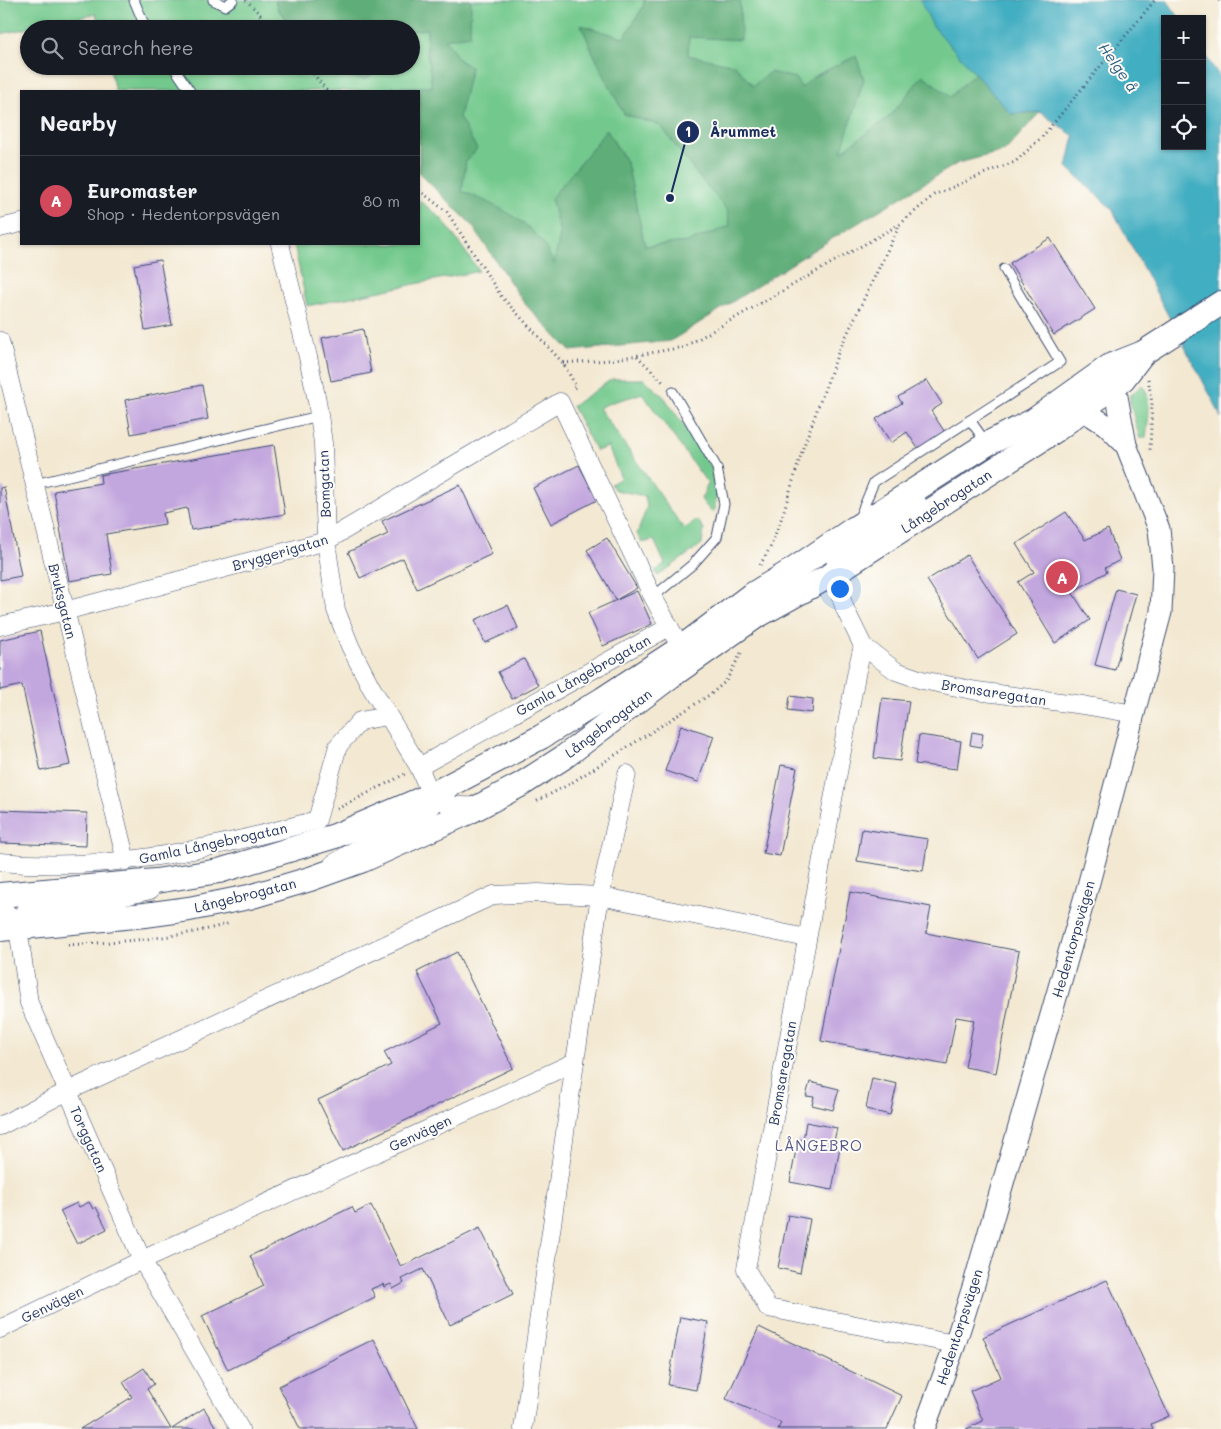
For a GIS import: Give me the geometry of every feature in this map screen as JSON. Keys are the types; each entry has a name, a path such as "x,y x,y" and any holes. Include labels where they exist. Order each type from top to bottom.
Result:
{"main road":[{"name":"Långebrogatan","path":"0,896 156,881 219,871 335,836 432,795 541,737 603,699 681,648 750,596 855,528 987,444 1034,421 1110,366 1148,349 1221,303"},
{"name":"Långebrogatan","path":"9,928 145,915 189,909 249,897 310,879 363,860 483,805 522,784 564,757 671,676 755,617 833,574 1056,430 1123,379 1148,349"}],"street":[{"path":"0,228 20,223"},
{"name":"Bomgatan","path":"280,245 308,357 319,416 326,541 336,610 350,646 371,687 419,767 432,795"},
{"name":"Bruksgatan","path":"0,341 126,861"},
{"name":"Hedentorpsvägen","path":"924,1429 955,1344 974,1284 1088,886 1162,612 1163,568 1159,528 1126,445 1115,386"},
{"path":"560,402 653,597 681,648"},
{"name":"Bryggerigatan","path":"0,626 66,611 326,541 560,402"},
{"name":"Hedentorpsvägen","path":"1057,404 1089,414 1106,425 1126,445"},
{"path":"833,574 837,559 846,549 931,493 1034,421"},
{"name":"Bromsaregatan","path":"833,574 845,609 863,646 896,671 922,680 977,691 1135,714"},
{"name":"Gamla Långebrogatan","path":"419,767 669,627"},
{"name":"Bromsaregatan","path":"863,646 746,1269 768,1308 955,1344"},
{"path":"317,820 338,746 360,721 388,716"},
{"path":"523,1429 600,896 627,774"},
{"path":"432,795 438,800 451,805 483,805"},
{"path":"310,879 362,846 410,823 426,813 431,806 432,795"},
{"name":"Gamla Långebrogatan","path":"0,862 90,864 126,861 255,837 317,820"},
{"path":"9,928 29,907 121,897 149,891 190,876"},
{"path":"0,1126 68,1091 494,894 538,893 600,896 807,938"},
{"path":"0,908 10,916 9,928"},
{"name":"Torggatan","path":"9,928 29,1003 142,1260 240,1429"},
{"name":"Genvägen","path":"0,1329 142,1260 575,1062"}],"lane":[{"path":"134,0 142,20"},
{"path":"212,0 224,6 233,0"},
{"path":"179,75 189,90"},
{"path":"855,528 874,482 1060,362 1004,269"},
{"path":"653,597 693,564 717,537 724,504 717,468 672,392"},
{"path":"35,484 319,416"},
{"path":"970,420 987,444"}],"path":[{"path":"246,0 265,20"},
{"path":"563,363 610,360 684,347 900,224 934,195 1015,162 1042,136 1155,0"},
{"path":"314,75 326,90"},
{"path":"420,191 447,212 501,296 563,363 576,386 560,402"},
{"path":"758,569 770,548 782,517 803,448 838,353 900,224"},
{"path":"636,356 672,392"},
{"path":"317,820 419,767"}],"green space":[{"path":"0,0 275,0 278,9 286,20 98,20 96,14 67,20 20,20 20,30 0,34"},
{"path":"275,0 471,0 470,35 445,39 460,61 471,67 459,117 477,149 466,162 462,191 516,218 543,243 554,264 560,234 551,198 596,144 606,129 627,163 645,246 688,242 730,226 727,210 695,172 661,126 624,114 581,25 624,38 643,7 644,0 740,0 741,40 689,37 688,55 735,65 753,86 770,72 795,78 802,88 813,77 856,56 864,79 841,152 890,116 923,75 950,97 975,73 1011,114 1040,112 1005,151 958,163 815,249 671,341 570,351 524,303 471,224 420,174 420,90 392,90 392,87 432,87 427,52 427,29 420,30 420,20 286,20 278,9"},
{"path":"352,0 962,0 1010,118 541,319 420,138 420,90 115,90 111,75 420,75 420,20 393,20"},
{"path":"336,75 372,75 366,79"},
{"path":"420,201 443,220 479,271 307,306 294,245 420,245"},
{"path":"612,379 644,379 665,398 712,469 717,495 714,512 710,511 701,499 708,484 642,393 599,408 684,529 698,520 704,530 702,544 658,576 655,571 665,564 654,540 642,543 637,534 647,507 645,496 615,490 611,484 621,478 608,447 596,451 572,406"},
{"path":"1142,385 1148,396 1149,410 1146,437 1140,439 1130,403 1130,396"}],"water":[{"name":"Helge å","path":"920,0 1167,0 1177,15 1161,15 1161,150 1206,150 1206,57 1221,78 1221,418 1112,209 1067,167 1074,136 1040,112 1011,114 933,26"}],"building":[{"path":"1050,238 1095,309 1054,335 1010,263"},
{"path":"160,260 172,325 145,330 134,265"},
{"path":"363,329 371,373 331,381 322,338"},
{"path":"927,380 942,404 931,411 946,434 919,450 907,432 891,443 876,419 902,403 898,397"},
{"path":"202,385 208,419 131,434 125,400"},
{"path":"274,445 285,514 191,530 187,508 163,513 165,524 106,534 112,574 69,581 54,491 101,483 100,475"},
{"path":"579,465 597,500 551,524 533,488"},
{"path":"460,485 492,554 417,589 403,558 360,578 348,552 388,534 382,521"},
{"path":"4,487 21,576 0,580 0,488"},
{"path":"1066,512 1085,540 1108,529 1120,560 1105,568 1107,572 1072,592 1090,620 1055,643 1018,582 1034,572 1016,544"},
{"path":"607,538 637,588 616,600 587,550"},
{"path":"967,555 1017,634 978,659 927,580"},
{"path":"1116,589 1136,594 1115,670 1095,665"},
{"path":"637,591 652,624 603,646 588,613"},
{"path":"508,605 518,628 485,643 475,620"},
{"path":"40,631 70,765 41,771 22,685 0,690 0,640"},
{"path":"524,659 538,685 512,699 498,672"},
{"path":"790,696 813,699 812,713 788,710"},
{"path":"882,698 909,701 900,761 874,758"},
{"path":"681,725 714,736 698,782 665,771"},
{"path":"972,732 983,734 981,747 970,745"},
{"path":"919,735 961,741 957,769 915,764"},
{"path":"781,765 797,768 780,856 763,853"},
{"path":"0,810 87,813 86,846 0,843"},
{"path":"862,829 928,839 923,871 857,861"},
{"path":"850,892 931,907 926,933 1019,951 996,1073 965,1067 974,1020 956,1017 947,1065 821,1041"},
{"path":"457,952 513,1068 343,1151 318,1100 391,1065 384,1052 442,1023 417,972"},
{"path":"872,1078 897,1084 890,1115 866,1109"},
{"path":"810,1082 839,1089 833,1110 812,1105 814,1097 806,1096"},
{"path":"806,1122 837,1128 833,1145 840,1147 832,1190 790,1182 798,1139 803,1140"},
{"path":"89,1202 93,1209 96,1207 107,1229 77,1244 60,1211 77,1203 79,1207"},
{"path":"371,1205 401,1267 480,1228 513,1294 450,1325 423,1269 402,1279 404,1283 393,1289 391,1284 384,1287 383,1284 371,1289 375,1297 228,1370 202,1316 264,1286 250,1256 352,1207 355,1213"},
{"path":"788,1215 810,1219 800,1273 778,1268"},
{"path":"1107,1280 1169,1416 1151,1424 1153,1429 966,1429 983,1421 970,1391 1001,1377 983,1337"},
{"path":"680,1317 708,1322 696,1390 668,1385"},
{"path":"759,1327 902,1396 887,1429 778,1429 781,1423 726,1399"},
{"path":"374,1339 418,1429 300,1429 279,1386"},
{"path":"144,1368 154,1384 147,1389 171,1429 80,1429 132,1397 123,1382"},
{"path":"204,1408 217,1429 172,1429"}],"place":[{"name":"Årummet","path":"670,198"},
{"name":"Euromaster","path":"1062,577"}],"district":[{"name":"LÅNGEBRO","path":"819,1145"}]}
